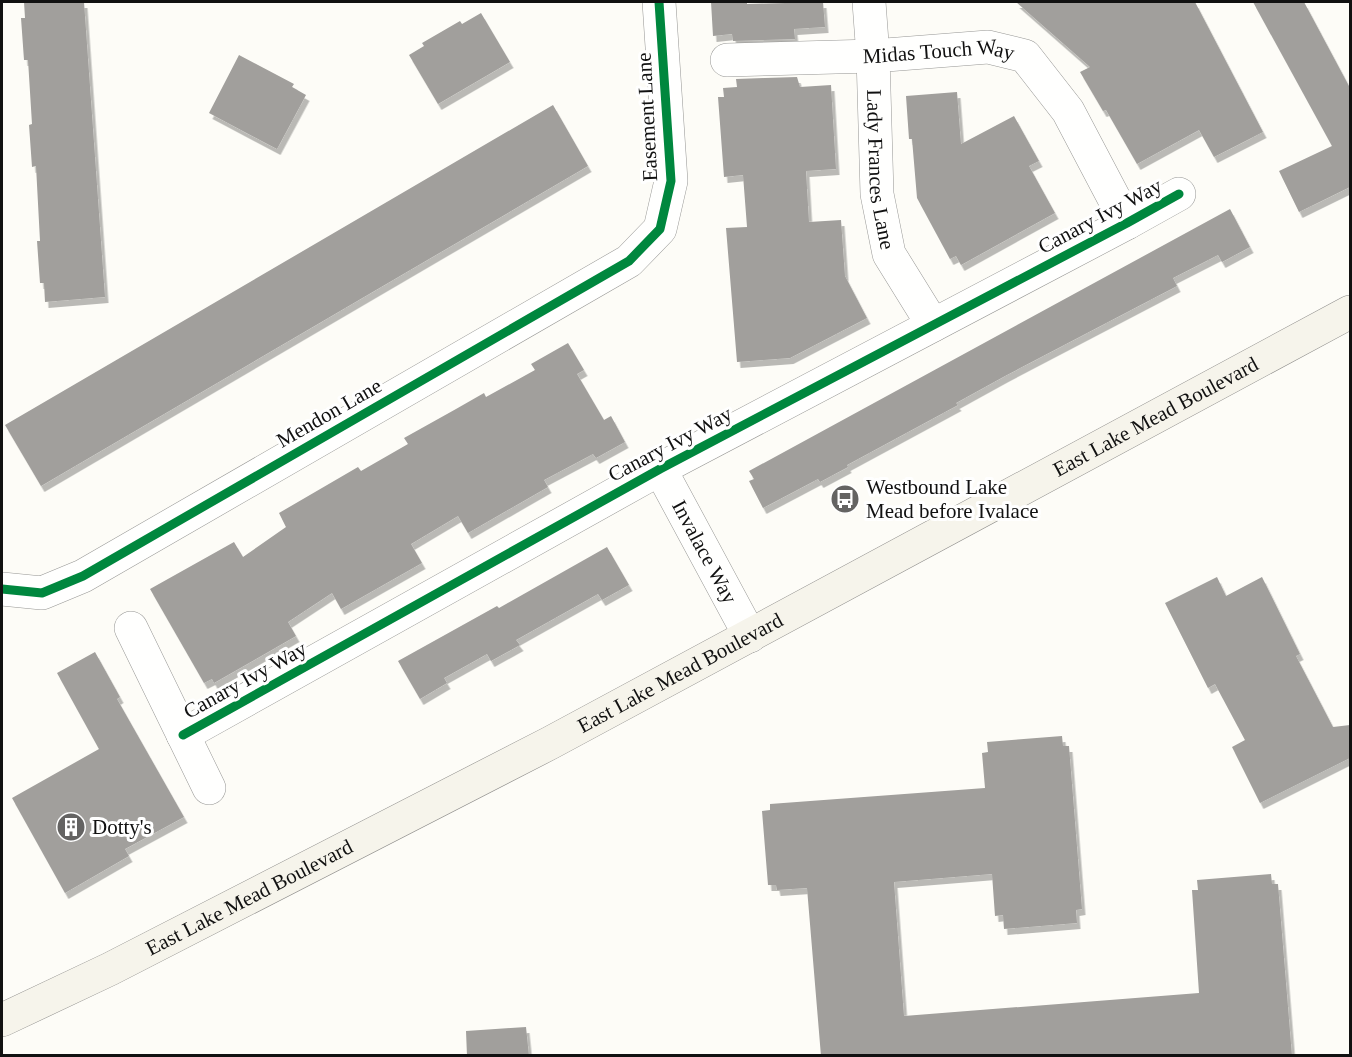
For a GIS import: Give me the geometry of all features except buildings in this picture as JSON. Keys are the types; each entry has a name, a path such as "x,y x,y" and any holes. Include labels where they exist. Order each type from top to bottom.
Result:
{"main road":[{"name":"East Lake Mead Boulevard","path":"2,1020 110,969 424,808 750,636 1350,312"}],"street":[{"name":"Easement Lane","path":"659,2 671,181 660,229"},
{"name":"Lady Frances Lane","path":"869,2 877,194 889,254 933,325"},
{"name":"Midas Touch Way","path":"727,60 873,57 988,47 1025,57 1068,111 1127,223"},
{"name":"Canary Ivy Way","path":"183,735 660,469 1179,194"},
{"name":"Mendon Lane","path":"2,589 42,593 83,576 629,261 660,229"},
{"name":"Invalace Way","path":"660,469 750,636"},
{"name":"Canary Ivy Way","path":"131,628 209,788"}],"cycle path":[{"path":"2,589 42,593 83,576 629,261 660,229 671,181 659,2"},
{"path":"183,735 660,469 1179,194"}],"place":[{"name":"Westbound Lake Mead before Ivalace","path":"845,499"},
{"name":"Dotty's","path":"71,827"}]}
